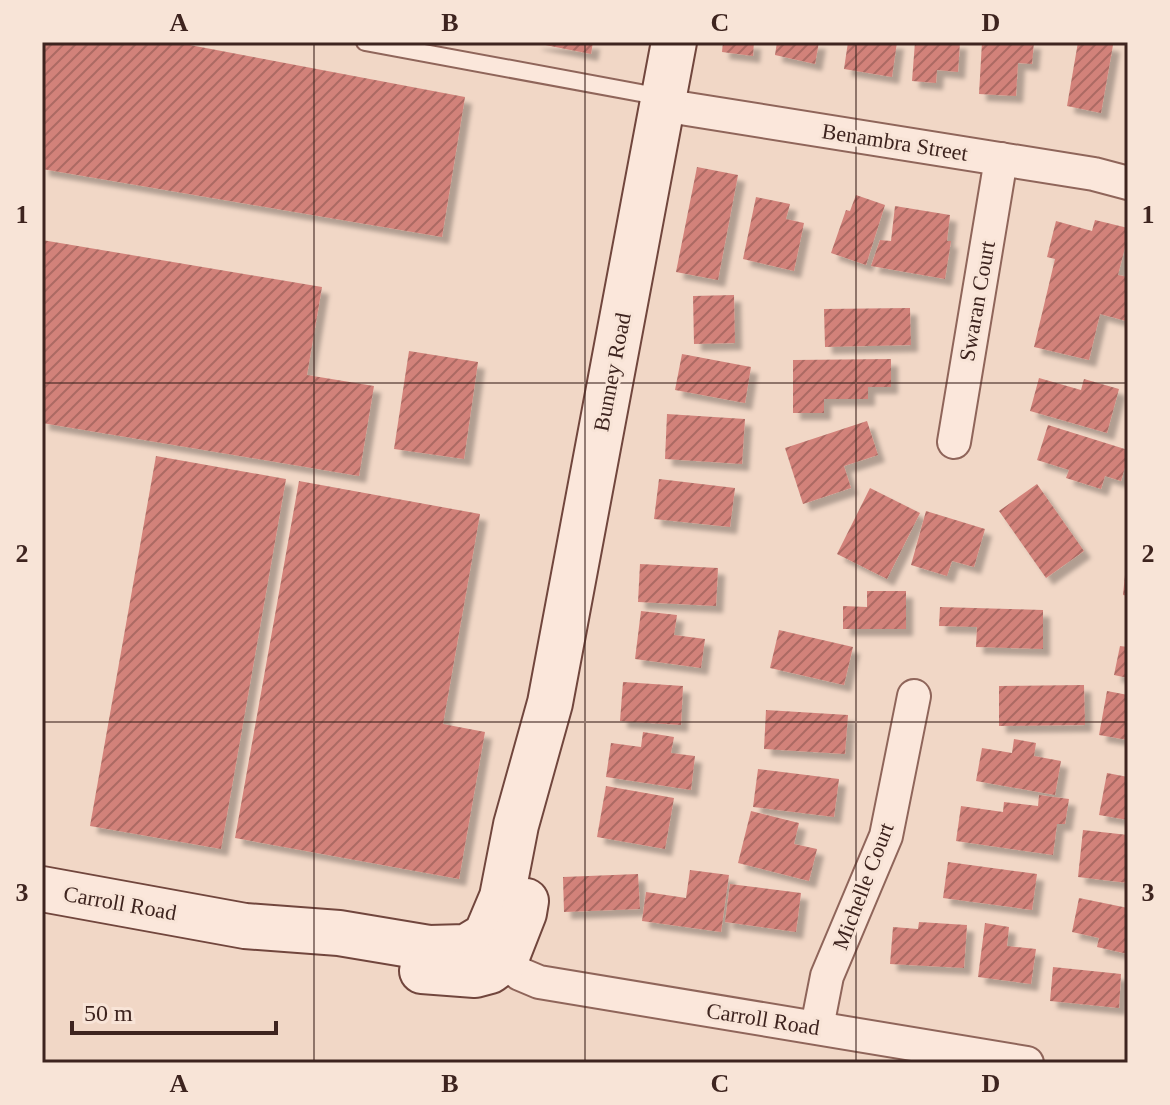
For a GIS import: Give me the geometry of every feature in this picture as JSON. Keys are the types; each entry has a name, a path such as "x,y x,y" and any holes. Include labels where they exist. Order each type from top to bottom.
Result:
{"street":[{"name":"Bunney Road","path":"496,947 516,825 550,703 674,42"},
{"name":"Benambra Street","path":"663,101 1094,174 1128,183"},
{"name":"Swaran Court","path":"954,442 1001,159"},
{"name":"Michelle Court","path":"817,1027 827,976 886,836 914,696"},
{"name":"Carroll Road","path":"42,889 245,926 339,933 429,948 496,947 520,974 539,982 1027,1063"}],"lane":[{"path":"365,42 663,101"}],"building":[{"path":"42,42 174,42 465,97 442,237 42,169"},
{"path":"535,42 593,42 591,54"},
{"path":"723,42 754,42 753,56 722,52"},
{"path":"777,42 819,42 815,64 775,55"},
{"path":"848,42 897,42 892,77 844,69"},
{"path":"915,42 960,42 958,72 937,70 936,83 912,81"},
{"path":"982,42 1034,42 1032,64 1018,63 1016,96 979,94"},
{"path":"1078,42 1113,45 1101,113 1067,106"},
{"path":"697,167 738,175 718,280 676,272"},
{"path":"856,195 885,205 866,265 831,253 846,210 850,211"},
{"path":"756,197 790,204 786,219 804,223 794,271 743,259"},
{"path":"895,206 950,215 947,241 951,241 945,279 871,266 880,240 891,241"},
{"path":"1095,220 1128,228 1118,275 1128,277 1126,321 1100,314 1089,360 1034,347 1055,259 1047,257 1056,221 1092,231"},
{"path":"42,240 322,287 307,375 374,386 359,476 42,423"},
{"path":"734,295 735,343 694,344 693,296"},
{"path":"910,308 911,345 825,347 824,309"},
{"path":"409,351 478,362 464,459 394,449"},
{"path":"682,354 751,367 745,403 675,390"},
{"path":"891,359 891,387 868,387 868,399 824,399 824,413 793,413 793,360"},
{"path":"1039,378 1081,390 1084,379 1119,389 1107,433 1030,411"},
{"path":"667,414 745,419 742,464 665,459"},
{"path":"867,421 878,455 844,466 851,488 803,504 785,448"},
{"path":"1048,425 1128,450 1121,481 1105,476 1101,489 1066,478 1069,470 1037,460"},
{"path":"156,456 286,479 221,849 90,826"},
{"path":"659,479 735,488 730,527 654,519"},
{"path":"299,481 480,514 443,724 485,732 459,879 235,838"},
{"path":"1037,484 1084,551 1046,578 999,511"},
{"path":"870,488 920,513 887,579 837,554"},
{"path":"926,511 985,529 974,567 952,561 947,576 911,565"},
{"path":"640,564 718,568 716,606 638,602"},
{"path":"1128,565 1128,596 1123,595"},
{"path":"867,591 906,591 906,629 843,629 843,606 867,607"},
{"path":"940,607 1043,610 1043,649 976,647 977,627 939,626"},
{"path":"641,611 677,615 674,635 705,639 701,668 635,659"},
{"path":"779,630 853,647 844,685 770,668"},
{"path":"1120,646 1128,647 1128,678 1114,675"},
{"path":"623,682 683,686 681,725 620,721"},
{"path":"1084,685 1085,725 999,726 999,686"},
{"path":"1107,691 1128,695 1128,740 1099,735"},
{"path":"766,710 848,715 845,754 764,749"},
{"path":"643,732 674,737 671,753 695,756 691,790 606,777 611,743 641,747"},
{"path":"1014,739 1036,743 1034,756 1061,761 1055,795 976,781 982,748 1012,753"},
{"path":"758,769 839,779 834,817 753,807"},
{"path":"1107,773 1128,777 1128,820 1099,815"},
{"path":"606,786 674,798 665,849 597,837"},
{"path":"1039,795 1069,799 1065,824 1057,824 1053,855 956,841 961,806 1003,812 1004,802 1038,806"},
{"path":"751,811 799,823 794,844 817,849 809,881 738,863"},
{"path":"1083,830 1128,835 1128,883 1078,877"},
{"path":"948,862 1037,874 1032,910 943,898"},
{"path":"690,870 729,875 721,932 642,921 646,892 686,898"},
{"path":"638,874 640,909 564,912 563,877"},
{"path":"730,884 801,893 796,932 725,922"},
{"path":"1079,898 1128,908 1128,954 1097,947 1099,938 1072,932"},
{"path":"919,922 967,925 964,968 890,964 893,927 918,929"},
{"path":"985,923 1009,927 1007,946 1036,949 1031,984 978,977"},
{"path":"1053,967 1121,974 1119,1008 1050,1001"}]}
